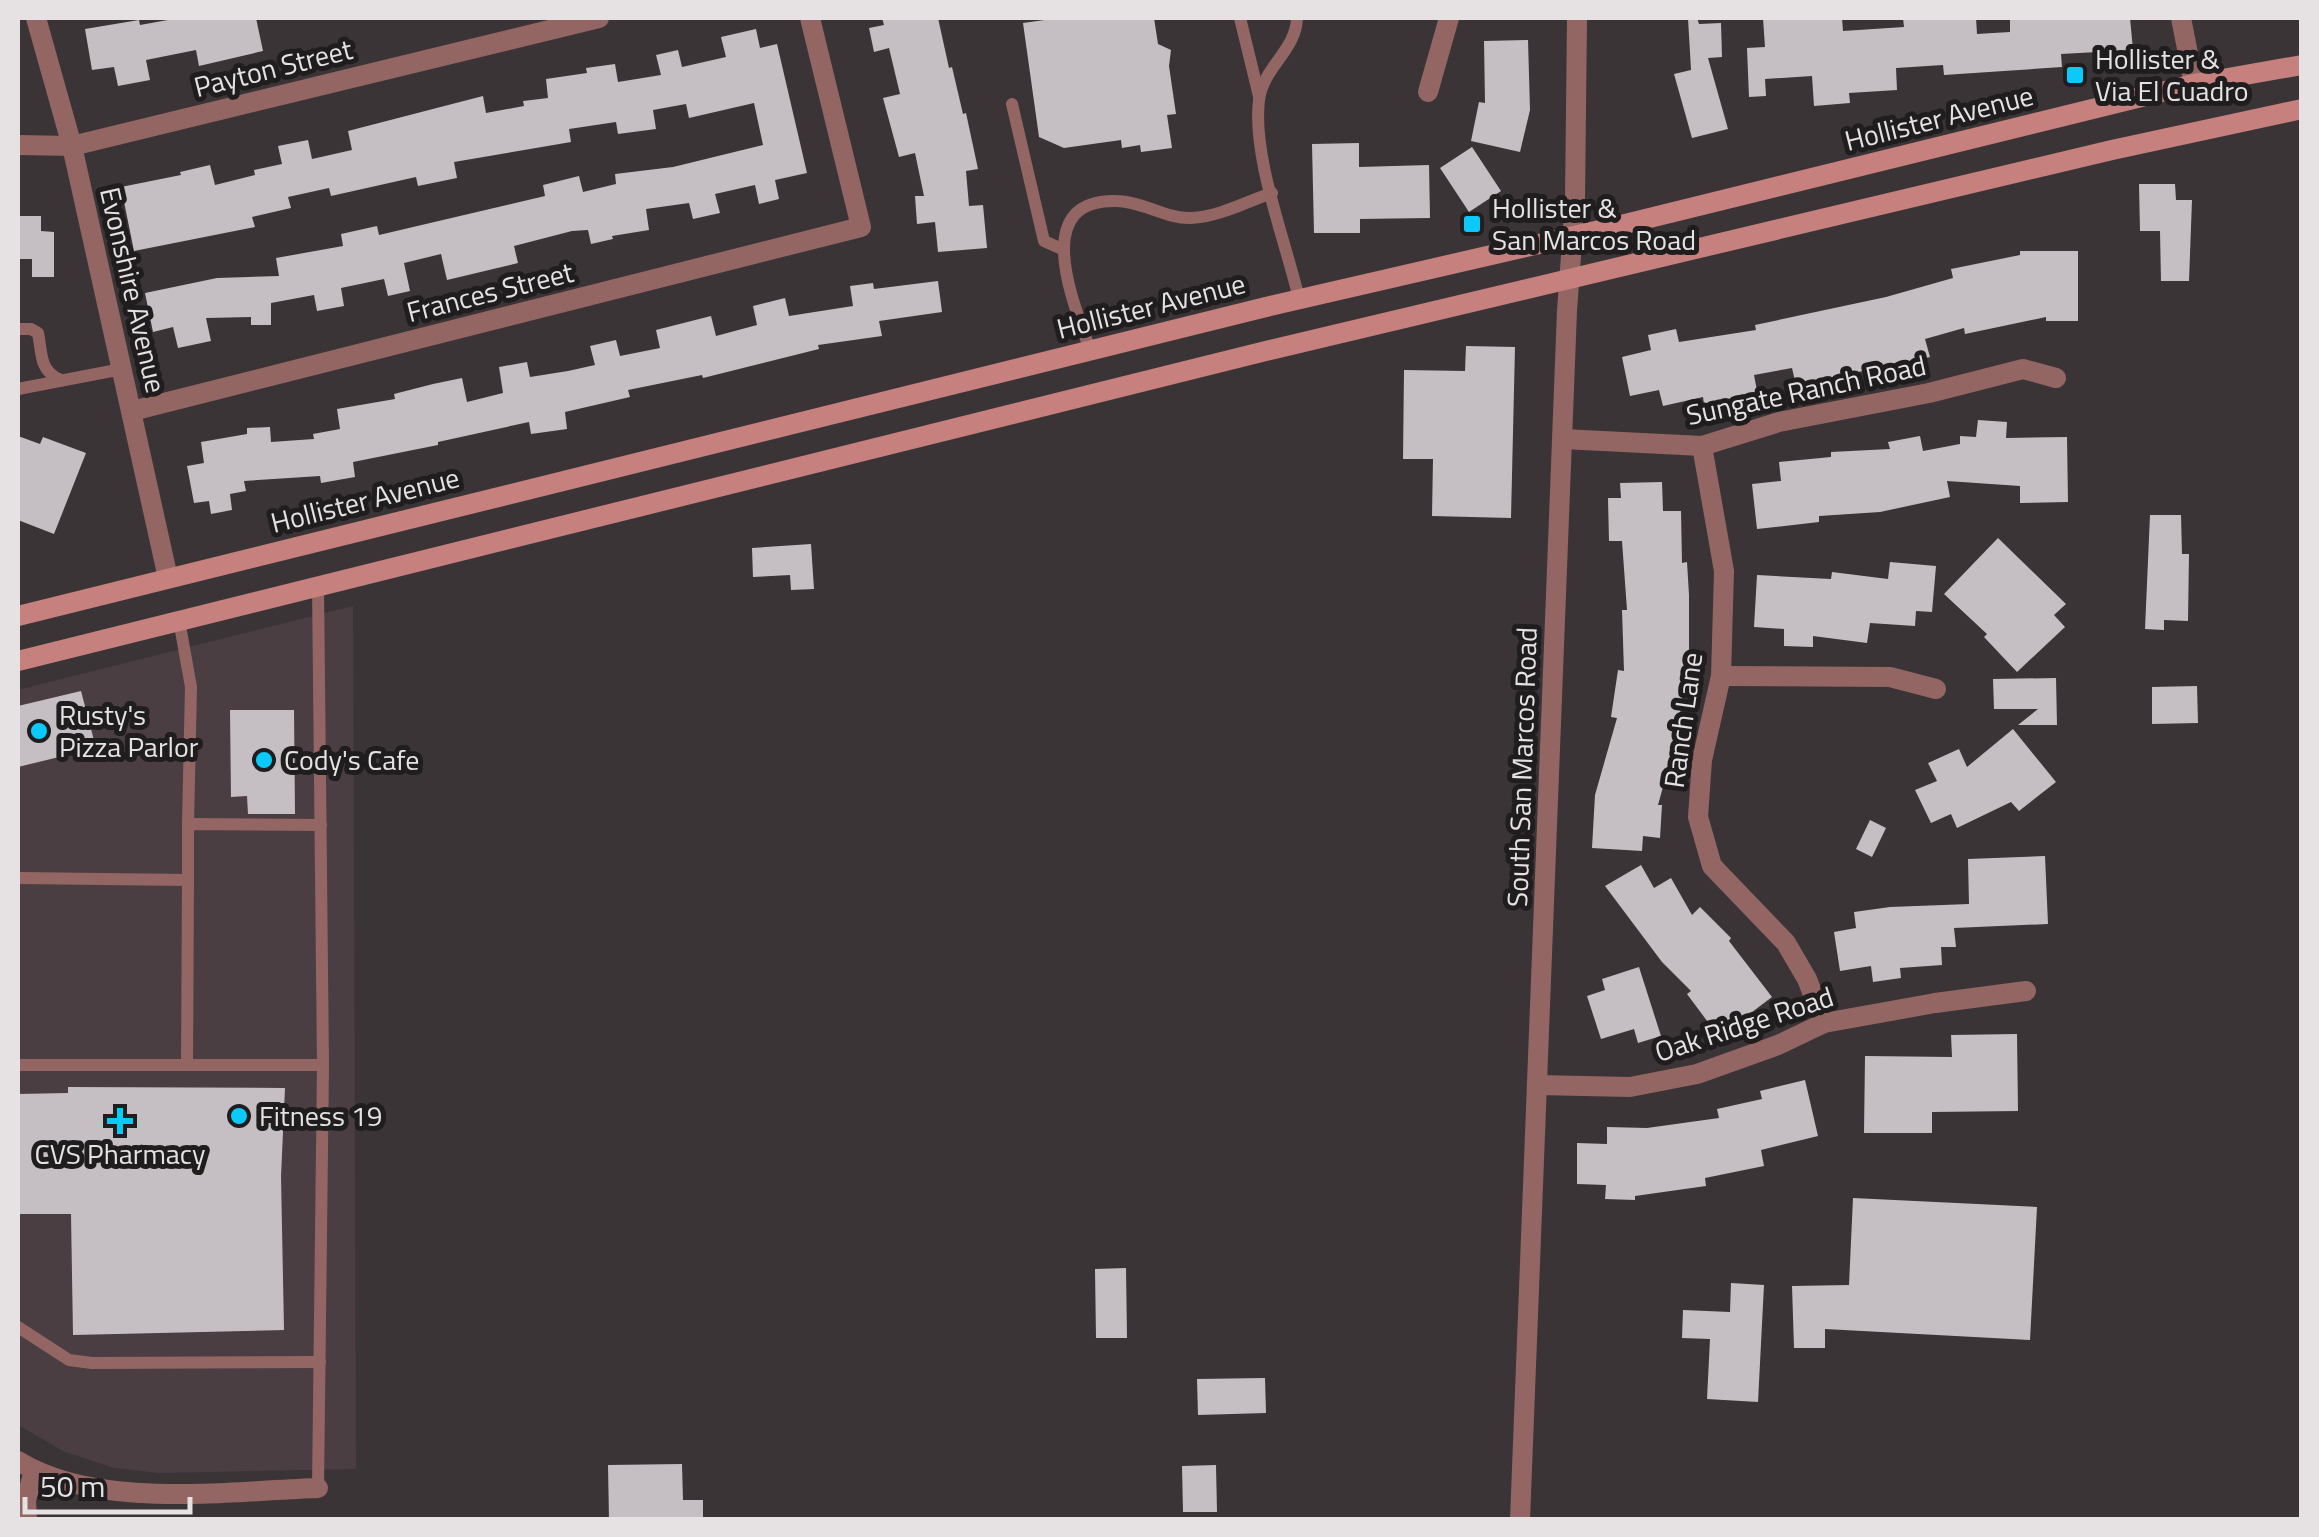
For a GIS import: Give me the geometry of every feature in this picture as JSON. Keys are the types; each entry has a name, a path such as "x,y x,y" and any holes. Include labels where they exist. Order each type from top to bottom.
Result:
{"main road":[{"name":"Hollister Avenue","path":"18,616 1299,299 2194,84 2302,65"},
{"path":"18,660 1571,278 2302,109"}],"street":[{"name":"Evonshire Avenue","path":"36,18 72,146 168,578"},
{"name":"Payton Street","path":"18,146 72,146 599,18"},
{"name":"Frances Street","path":"132,411 862,227 810,18"},
{"path":"1428,92 1450,18"},
{"name":"South San Marcos Road","path":"1520,1520 1567,311 1574,236 1577,18"},
{"path":"2181,18 2194,84"},
{"name":"Sungate Ranch Road","path":"1563,440 1702,446 1778,422 1929,393 2023,369 2056,378"},
{"name":"Ranch Lane","path":"1702,446 1724,571 1721,676 1702,760 1698,817 1712,866 1786,943 1806,978 1824,1023"},
{"path":"1721,676 1890,677 1936,689"},
{"name":"Oak Ridge Road","path":"1537,1084 1630,1086 1697,1074 1778,1045 1824,1023 2026,991"},
{"path":"27,1520 26,1466 63,1483 146,1492 318,1488"}],"lane":[{"path":"1240,18 1260,96 1262,146 1299,299"},
{"path":"1260,96 1276,60 1293,42 1298,18"},
{"path":"1012,104 1044,242 1062,249"},
{"path":"1090,350 1064,272 1062,249 1071,220 1090,205 1116,200 1185,219 1206,217 1272,193"},
{"path":"18,329 38,333 42,363 48,374 58,380"},
{"path":"18,390 122,369"},
{"path":"318,584 323,1065 318,1488"},
{"path":"179,620 190,687 187,1065"},
{"path":"188,824 321,824"},
{"path":"18,878 188,880"},
{"path":"18,1065 323,1065"},
{"path":"18,1327 69,1360 92,1363 320,1362"}],"shaded area":[{"path":"353,606 356,1469 159,1473 114,1468 65,1452 18,1425 18,690"}],"building":[{"path":"179,18 256,18 263,51 199,66 196,50 146,60 150,80 118,86 114,67 92,70 85,29"},
{"path":"882,18 938,18 978,169 966,171 969,206 983,205 987,248 938,252 935,222 917,224 915,196 924,196 915,153 899,157 883,98 900,94 889,48 874,52 869,28 884,25"},
{"path":"1059,18 1154,18 1158,44 1171,50 1169,66 1176,114 1167,115 1172,148 1141,152 1140,145 1122,148 1121,140 1064,148 1039,137 1023,23"},
{"path":"1688,18 1697,18 1699,24 1721,23 1722,57 1708,58 1728,129 1692,138 1674,74 1691,70"},
{"path":"1763,18 1842,18 1843,31 1904,27 1903,18 1976,18 1977,34 2010,32 2010,19 2130,18 2133,50 2061,54 2062,67 1944,75 1943,65 1896,68 1897,90 1849,93 1850,103 1814,106 1812,76 1765,79 1766,96 1749,97 1747,48 1765,47"},
{"path":"756,29 760,48 777,44 807,173 775,180 779,199 759,204 755,185 715,194 720,213 693,219 689,203 646,209 649,230 591,244 588,230 572,231 514,246 518,263 447,280 441,254 404,263 410,291 388,296 384,279 341,288 344,306 317,311 314,295 271,303 271,325 251,325 251,317 206,318 211,341 178,348 173,327 153,332 145,293 217,278 279,276 276,258 343,246 341,234 377,226 379,235 545,196 543,185 579,176 583,192 616,184 615,174 673,167 763,145 754,103 689,118 686,104 653,110 656,129 618,134 616,122 569,129 571,142 454,162 457,178 418,186 416,177 331,196 329,188 288,197 291,208 252,217 255,227 134,251 121,187 210,165 215,185 255,175 254,170 282,164 278,146 308,140 312,159 352,150 348,131 483,96 486,113 524,106 523,101 548,98 546,79 587,73 586,68 615,64 618,82 661,75 656,55 678,50 682,67 726,57 721,37"},
{"path":"1528,40 1530,110 1520,152 1471,141 1479,102 1485,103 1484,41"},
{"path":"1359,143 1359,167 1429,165 1430,218 1360,219 1360,233 1314,233 1312,144"},
{"path":"1472,147 1501,191 1469,212 1440,168"},
{"path":"2139,184 2175,184 2176,200 2192,200 2189,281 2161,281 2160,231 2140,231"},
{"path":"18,216 41,216 41,231 54,232 54,277 32,277 32,259 18,259"},
{"path":"2020,251 2078,251 2078,321 2046,321 2046,317 1965,334 1964,328 1925,339 1930,357 1796,385 1792,368 1754,375 1758,396 1704,404 1703,397 1663,406 1659,390 1630,396 1622,357 1651,350 1648,335 1676,329 1679,342 1756,330 1755,325 1886,297 1953,278 1951,269 2020,255"},
{"path":"938,281 942,312 879,321 882,336 818,345 819,349 703,378 702,375 628,390 630,397 565,412 567,429 531,434 529,422 353,462 355,477 321,483 320,476 244,481 246,491 230,494 232,510 211,514 209,501 194,503 187,466 204,463 201,442 247,434 247,428 270,427 271,442 314,439 313,434 340,429 337,409 395,399 394,394 433,384 462,378 467,402 503,393 499,367 527,362 530,377 568,371 595,365 590,346 616,340 620,356 660,348 656,330 711,316 716,336 757,325 753,306 785,298 789,316 853,306 850,286 873,283 874,289"},
{"path":"1466,346 1515,347 1511,518 1432,516 1433,459 1403,459 1404,370 1465,371"},
{"path":"1978,420 2007,422 2006,438 2067,437 2068,502 2020,503 2020,486 1947,481 1950,497 1880,512 1819,516 1819,522 1757,529 1752,484 1781,481 1779,462 1831,457 1831,452 1890,449 1888,442 1920,436 1923,451 1960,444 1960,436 1976,437"},
{"path":"18,436 40,444 43,437 86,453 54,534 18,520"},
{"path":"1662,482 1663,511 1681,511 1682,563 1687,562 1689,595 1689,649 1677,736 1658,805 1662,805 1660,838 1643,836 1642,851 1592,848 1595,795 1617,718 1611,717 1618,670 1624,671 1622,610 1627,610 1622,541 1609,541 1608,498 1621,498 1620,483"},
{"path":"2150,515 2181,515 2182,554 2189,554 2188,621 2164,620 2164,630 2145,629"},
{"path":"1998,538 2066,604 2054,615 2065,627 2017,672 1984,637 1987,634 1944,594"},
{"path":"811,544 814,589 791,590 790,575 753,577 752,548"},
{"path":"1890,562 1936,566 1932,612 1916,611 1915,626 1870,623 1867,643 1813,636 1813,647 1784,646 1784,629 1754,627 1757,575 1831,579 1832,572 1888,579"},
{"path":"2056,678 2057,725 2018,725 2038,709 1994,709 1993,679"},
{"path":"2197,686 2198,723 2152,724 2152,687"},
{"path":"81,691 96,748 18,767 18,706"},
{"path":"230,710 294,710 295,814 248,814 247,796 231,797"},
{"path":"2013,729 2056,782 2019,811 2011,802 1957,828 1951,814 1931,823 1915,790 1937,781 1928,763 1959,749 1967,767"},
{"path":"1870,820 1886,828 1872,857 1856,849"},
{"path":"2045,856 2048,924 1954,928 1956,947 1941,947 1942,965 1900,968 1901,978 1873,982 1871,966 1840,971 1834,932 1856,928 1854,912 1969,904 1968,859"},
{"path":"1641,865 1654,888 1671,878 1692,915 1700,907 1731,938 1729,941 1772,997 1719,1037 1687,994 1691,991 1662,962 1605,886"},
{"path":"1639,967 1661,1036 1638,1043 1634,1029 1601,1039 1587,996 1605,990 1602,979"},
{"path":"2017,1034 2018,1111 1932,1112 1932,1133 1864,1133 1865,1056 1952,1057 1951,1035"},
{"path":"1805,1080 1818,1136 1761,1150 1764,1166 1705,1178 1706,1186 1635,1196 1635,1200 1605,1199 1606,1185 1577,1184 1577,1143 1607,1144 1607,1127 1647,1128 1719,1118 1717,1109 1762,1099 1760,1091"},
{"path":"68,1087 285,1088 281,1176 284,1330 73,1335 71,1214 18,1214 18,1094 68,1093"},
{"path":"1853,1198 2037,1207 2030,1340 1825,1329 1825,1348 1794,1348 1792,1286 1849,1285"},
{"path":"1126,1268 1127,1338 1096,1338 1095,1269"},
{"path":"1731,1283 1764,1285 1758,1402 1707,1399 1710,1339 1682,1338 1683,1310 1730,1312"},
{"path":"1265,1378 1266,1413 1198,1415 1197,1379"},
{"path":"682,1464 683,1500 703,1500 703,1520 609,1520 608,1465"},
{"path":"1216,1465 1217,1512 1183,1512 1182,1466"}],"place":[{"name":"Hollister & Via El Cuadro","path":"2075,75"},
{"name":"Hollister & San Marcos Road","path":"1472,224"},
{"name":"Rusty's Pizza Parlor","path":"39,731"},
{"name":"Cody's Cafe","path":"264,760"},
{"name":"Fitness 19","path":"239,1116"},
{"name":"CVS Pharmacy","path":"120,1121"}]}
